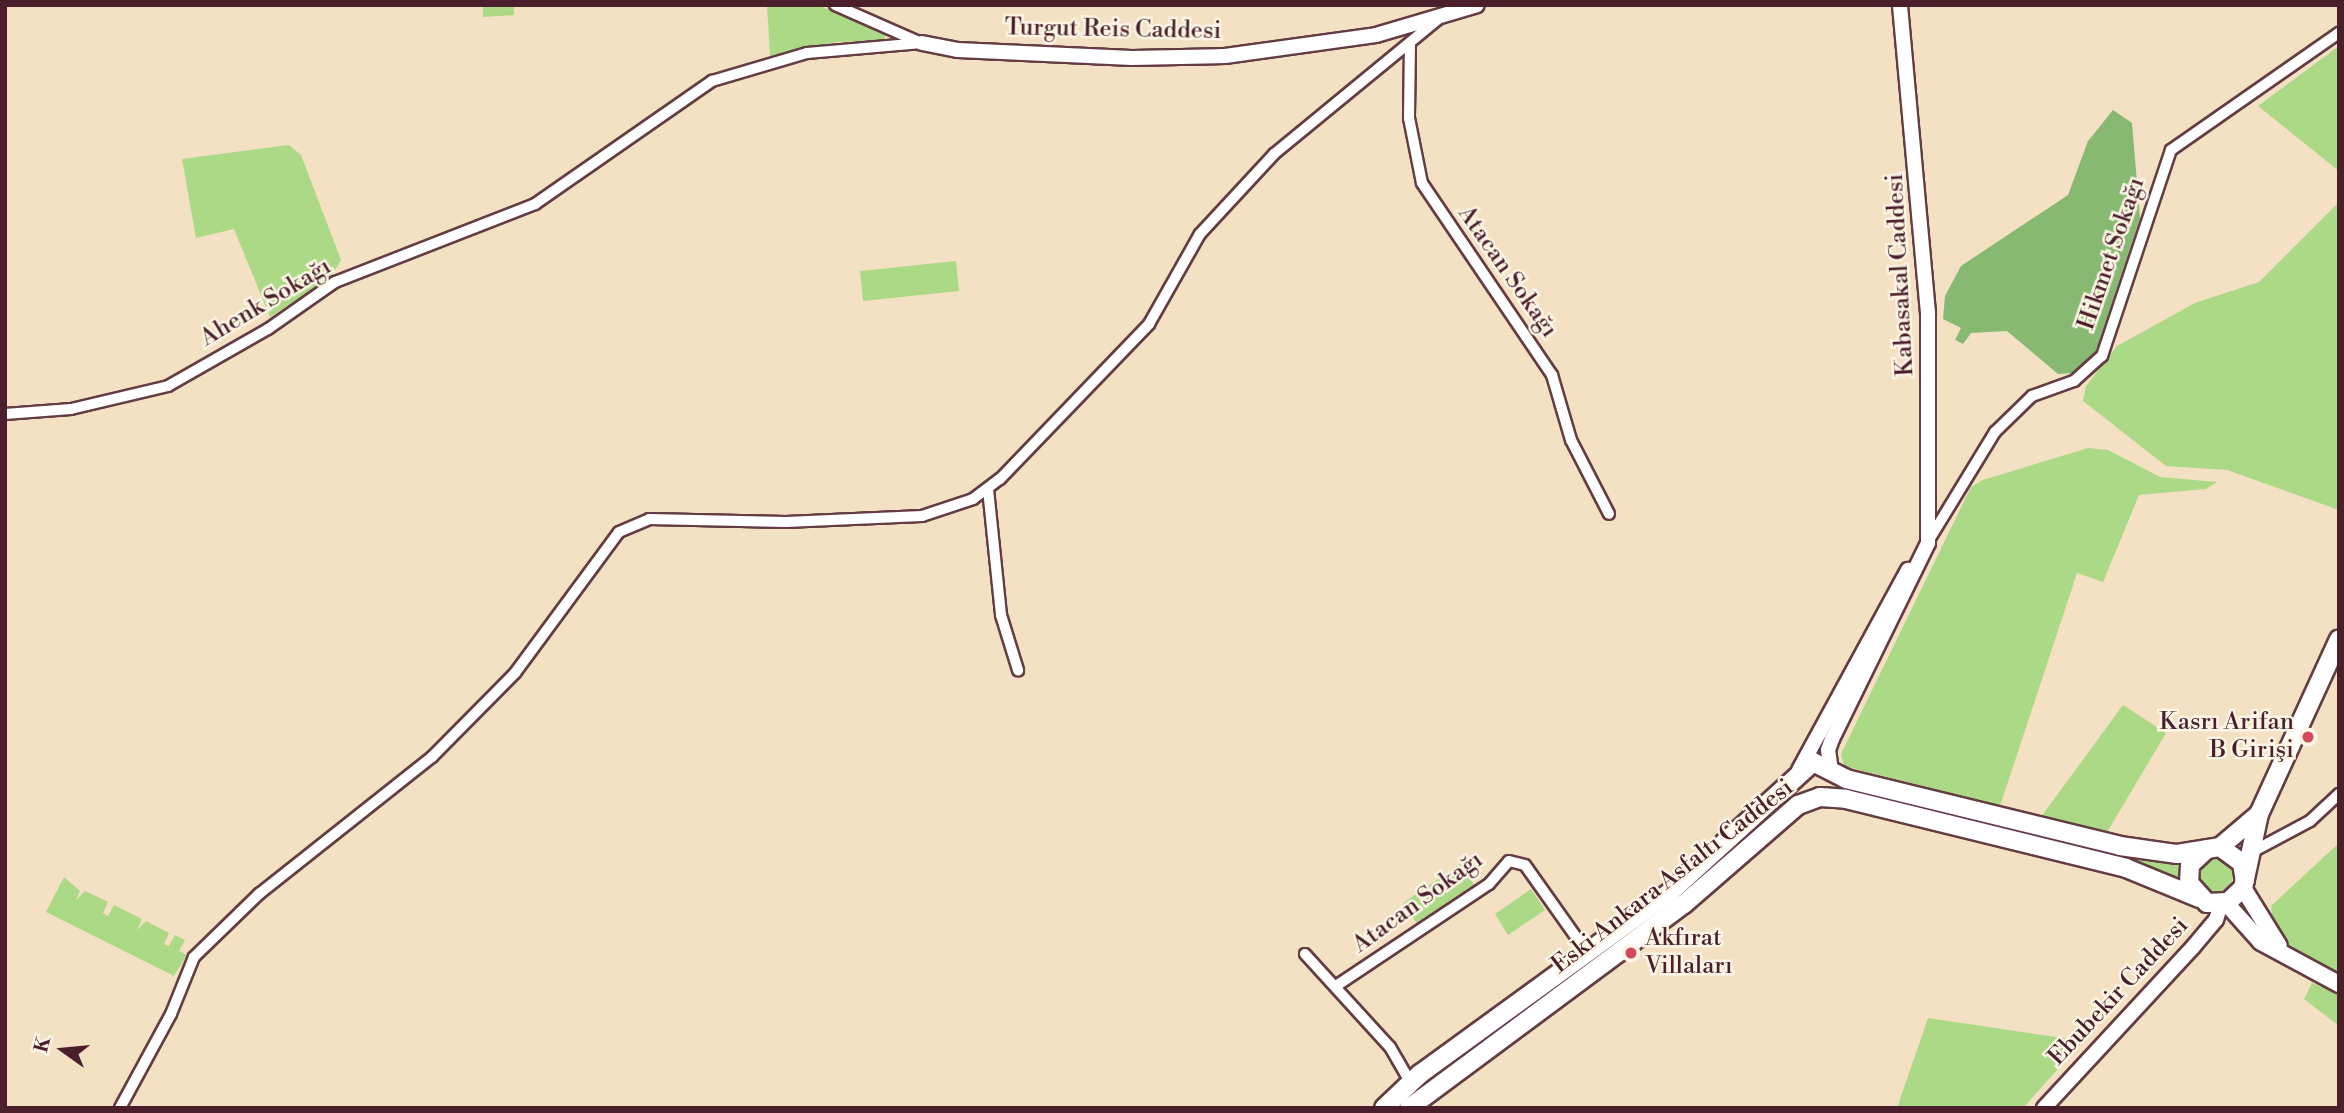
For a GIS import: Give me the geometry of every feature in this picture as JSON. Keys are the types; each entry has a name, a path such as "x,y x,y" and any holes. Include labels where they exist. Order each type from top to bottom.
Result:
{"main road":[{"path":"2339,639 2259,814 2244,884 2223,904 2261,942 2339,984"},
{"path":"1831,771 1831,787 1820,797 1808,796 1799,788 1800,771 1813,762 1831,771 1846,779 2120,846 2177,854 2215,847 2242,863 2244,884 2273,940 2302,966"},
{"name":"Eski Ankara Asfaltı Caddesi","path":"1384,1108 1410,1081 1668,894 1775,799 1800,771"},
{"name":"Eski Ankara Asfaltı Caddesi","path":"1409,1108 1681,907 1798,805 1820,797 1846,799 2126,868 2199,898 2223,904"},
{"path":"2199,898 2189,883 2190,865 2259,814"}],"street":[{"name":"Turgut Reis Caddesi","path":"835,5 922,43 958,51 1170,59 1340,43 1477,5"},
{"name":"Kabasakal Caddesi","path":"1900,5 1930,344 1927,543"},
{"path":"120,1108 171,1014 194,957 259,894 440,749 515,673 618,531 649,519 786,522 922,516 973,499 988,489 1149,324 1200,234 1274,154 1446,13"},
{"name":"Hikmet Sokağı","path":"1800,771 1860,652 1994,432 2032,396 2074,381 2102,356 2171,150 2339,33"},
{"name":"Ahenk Sokağı","path":"5,414 71,409 168,386 268,329 335,282 536,204 646,128 694,91 746,69 836,49 922,43"},
{"name":"Atacan Sokağı","path":"1410,44 1409,118 1423,183 1552,375 1571,440 1609,514"},
{"path":"988,489 1001,615 1018,670"},
{"name":"Hikmet Sokağı","path":"1831,771 1828,750 1832,739 1927,543"},
{"path":"2250,853 2310,821 2339,794"},
{"name":"Atacan Sokağı","path":"1336,986 1489,884 1509,860 1525,865 1588,954"},
{"name":"Ebubekir Caddesi","path":"2044,1108 2208,929 2223,904"},
{"path":"1305,954 1390,1047 1410,1081"}],"green space":[{"path":"483,5 514,5 514,15 483,17"},
{"path":"767,5 818,5 885,35 885,40 836,42 770,56"},
{"path":"2339,46 2339,171 2258,106"},
{"path":"2113,110 2132,123 2140,218 2095,354 2072,373 2058,374 2007,331 1971,333 1963,344 1955,340 1961,328 1943,319 1945,296 1961,266 2068,195 2088,141"},
{"path":"289,145 301,155 341,260 331,277 270,317 234,229 196,238 182,159"},
{"path":"2339,202 2339,510 2227,470 2166,466 2083,401 2086,386 2117,346 2195,303 2259,282"},
{"path":"956,261 959,291 863,301 860,271"},
{"path":"2088,448 2108,450 2160,477 2217,482 2206,489 2139,495 2103,582 2077,573 2000,806 1844,766 1841,754 1971,487 1983,480"},
{"path":"2123,705 2166,733 2106,834 2041,817"},
{"path":"1838,783 2127,857 2183,861 2181,880 2164,871 1836,790"},
{"path":"1792,792 1796,799 1697,885 1482,1043 1479,1038 1724,853"},
{"path":"2339,843 2339,975 2310,963 2284,942 2273,924 2271,906"},
{"path":"2214,856 2227,862 2233,875 2227,888 2214,894 2201,888 2195,875 2201,862"},
{"path":"1460,864 1477,889 1420,928 1403,903"},
{"path":"64,877 80,891 76,900 85,891 108,902 103,913 108,916 114,905 142,919 137,930 146,921 169,933 164,944 169,946 175,935 185,940 179,951 187,955 174,976 46,912"},
{"path":"1531,889 1545,910 1508,935 1495,914"},
{"path":"2312,983 2339,994 2339,1026 2304,999"},
{"path":"1928,1018 2083,1041 2023,1108 1897,1108"}],"place":[{"name":"Kasrı Arifan B Girişi","path":"2308,737"},
{"name":"Akfırat Villaları","path":"1631,953"}]}
